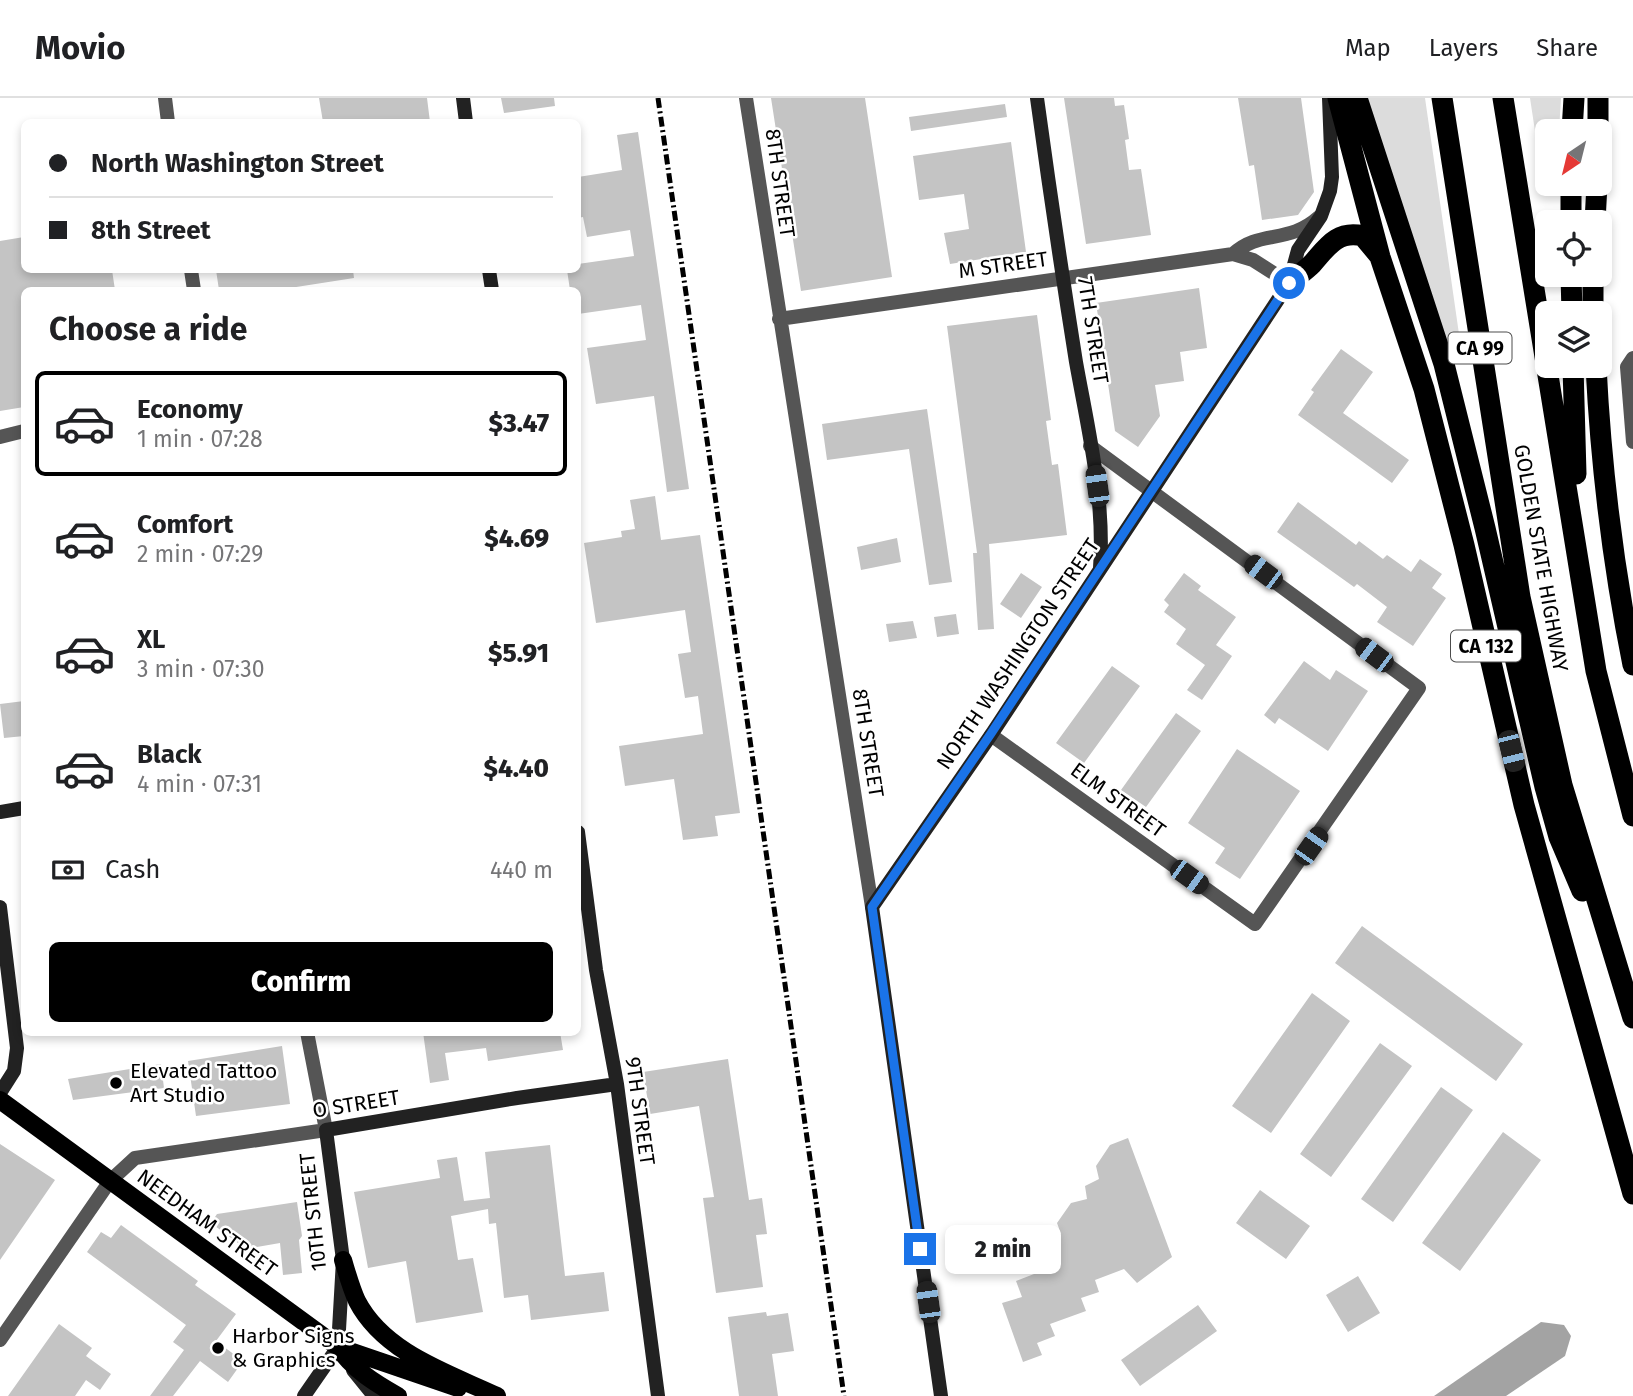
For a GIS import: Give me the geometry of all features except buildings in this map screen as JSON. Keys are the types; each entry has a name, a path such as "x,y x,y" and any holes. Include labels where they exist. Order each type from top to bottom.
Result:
{"highway":[{"name":"CA 132","path":"1338,98 1381,257 1424,388 1524,805 1633,1194"},
{"path":"1357,98 1444,364 1500,588 1525,707 1559,837 1622,982"},
{"name":"GOLDEN STATE HIGHWAY","path":"1442,98 1520,597 1562,785 1633,1018"},
{"name":"GOLDEN STATE HIGHWAY","path":"1503,98 1596,671 1633,816"},
{"path":"1573,119 1574,98"},
{"path":"1598,98 1598,119"},
{"path":"1289,283 1311,266 1327,246 1347,234 1363,236 1381,257"},
{"path":"1573,378 1577,553"},
{"path":"1597,378 1601,452 1616,568 1633,665"}],"main road":[{"name":"NEEDHAM STREET","path":"0,1100 342,1354"},
{"path":"343,1260 357,1300 383,1335 413,1355 497,1396"},
{"path":"342,1354 370,1380 398,1396"},
{"path":"342,1354 482,1396"}],"street":[{"path":"165,98 168,119"},
{"path":"463,98 466,119"},
{"name":"8TH STREET","path":"746,98 872,907 941,1396"},
{"name":"7TH STREET","path":"1037,98 1062,278 1090,446 1102,540 1100,569"},
{"name":"NORTH WASHINGTON STREET","path":"872,907 990,735 1289,283 1298,250 1321,216 1330,191 1332,177 1329,98"},
{"name":"M STREET","path":"779,319 1233,254 1254,240 1295,233 1321,216"},
{"path":"1233,254 1253,260 1289,283"},
{"path":"1630,362 1633,442"},
{"path":"0,436 21,432"},
{"path":"1090,446 1151,489"},
{"name":"ELM STREET","path":"990,735 1255,924 1419,688 1151,489"},
{"path":"0,812 21,808"},
{"name":"9TH STREET","path":"581,855 596,970 617,1084 658,1396"},
{"path":"0,907 17,1048 14,1071 0,1093"},
{"name":"10TH STREET","path":"308,1036 326,1130 343,1260 342,1354"},
{"name":"O STREET","path":"0,1340 110,1181 135,1158 617,1084"},
{"path":"304,1396 342,1354"},
{"name":"NEEDHAM STREET","path":"342,1354 362,1384 374,1396"}],"shaded area":[{"path":"1363,98 1425,98 1460,341 1448,344"},
{"path":"1530,98 1561,98 1560,119 1535,119 1535,131"},
{"path":"1541,1322 1564,1325 1571,1336 1565,1356 1506,1396 1434,1396"}],"railway":[{"path":"658,98 844,1396"}],"place":[{"name":"Elevated Tattoo Art Studio","path":"116,1083"},
{"name":"Harbor Signs & Graphics","path":"218,1348"}],"route":[{"path":"920,1249 872,907 990,735 1289,283"}]}
